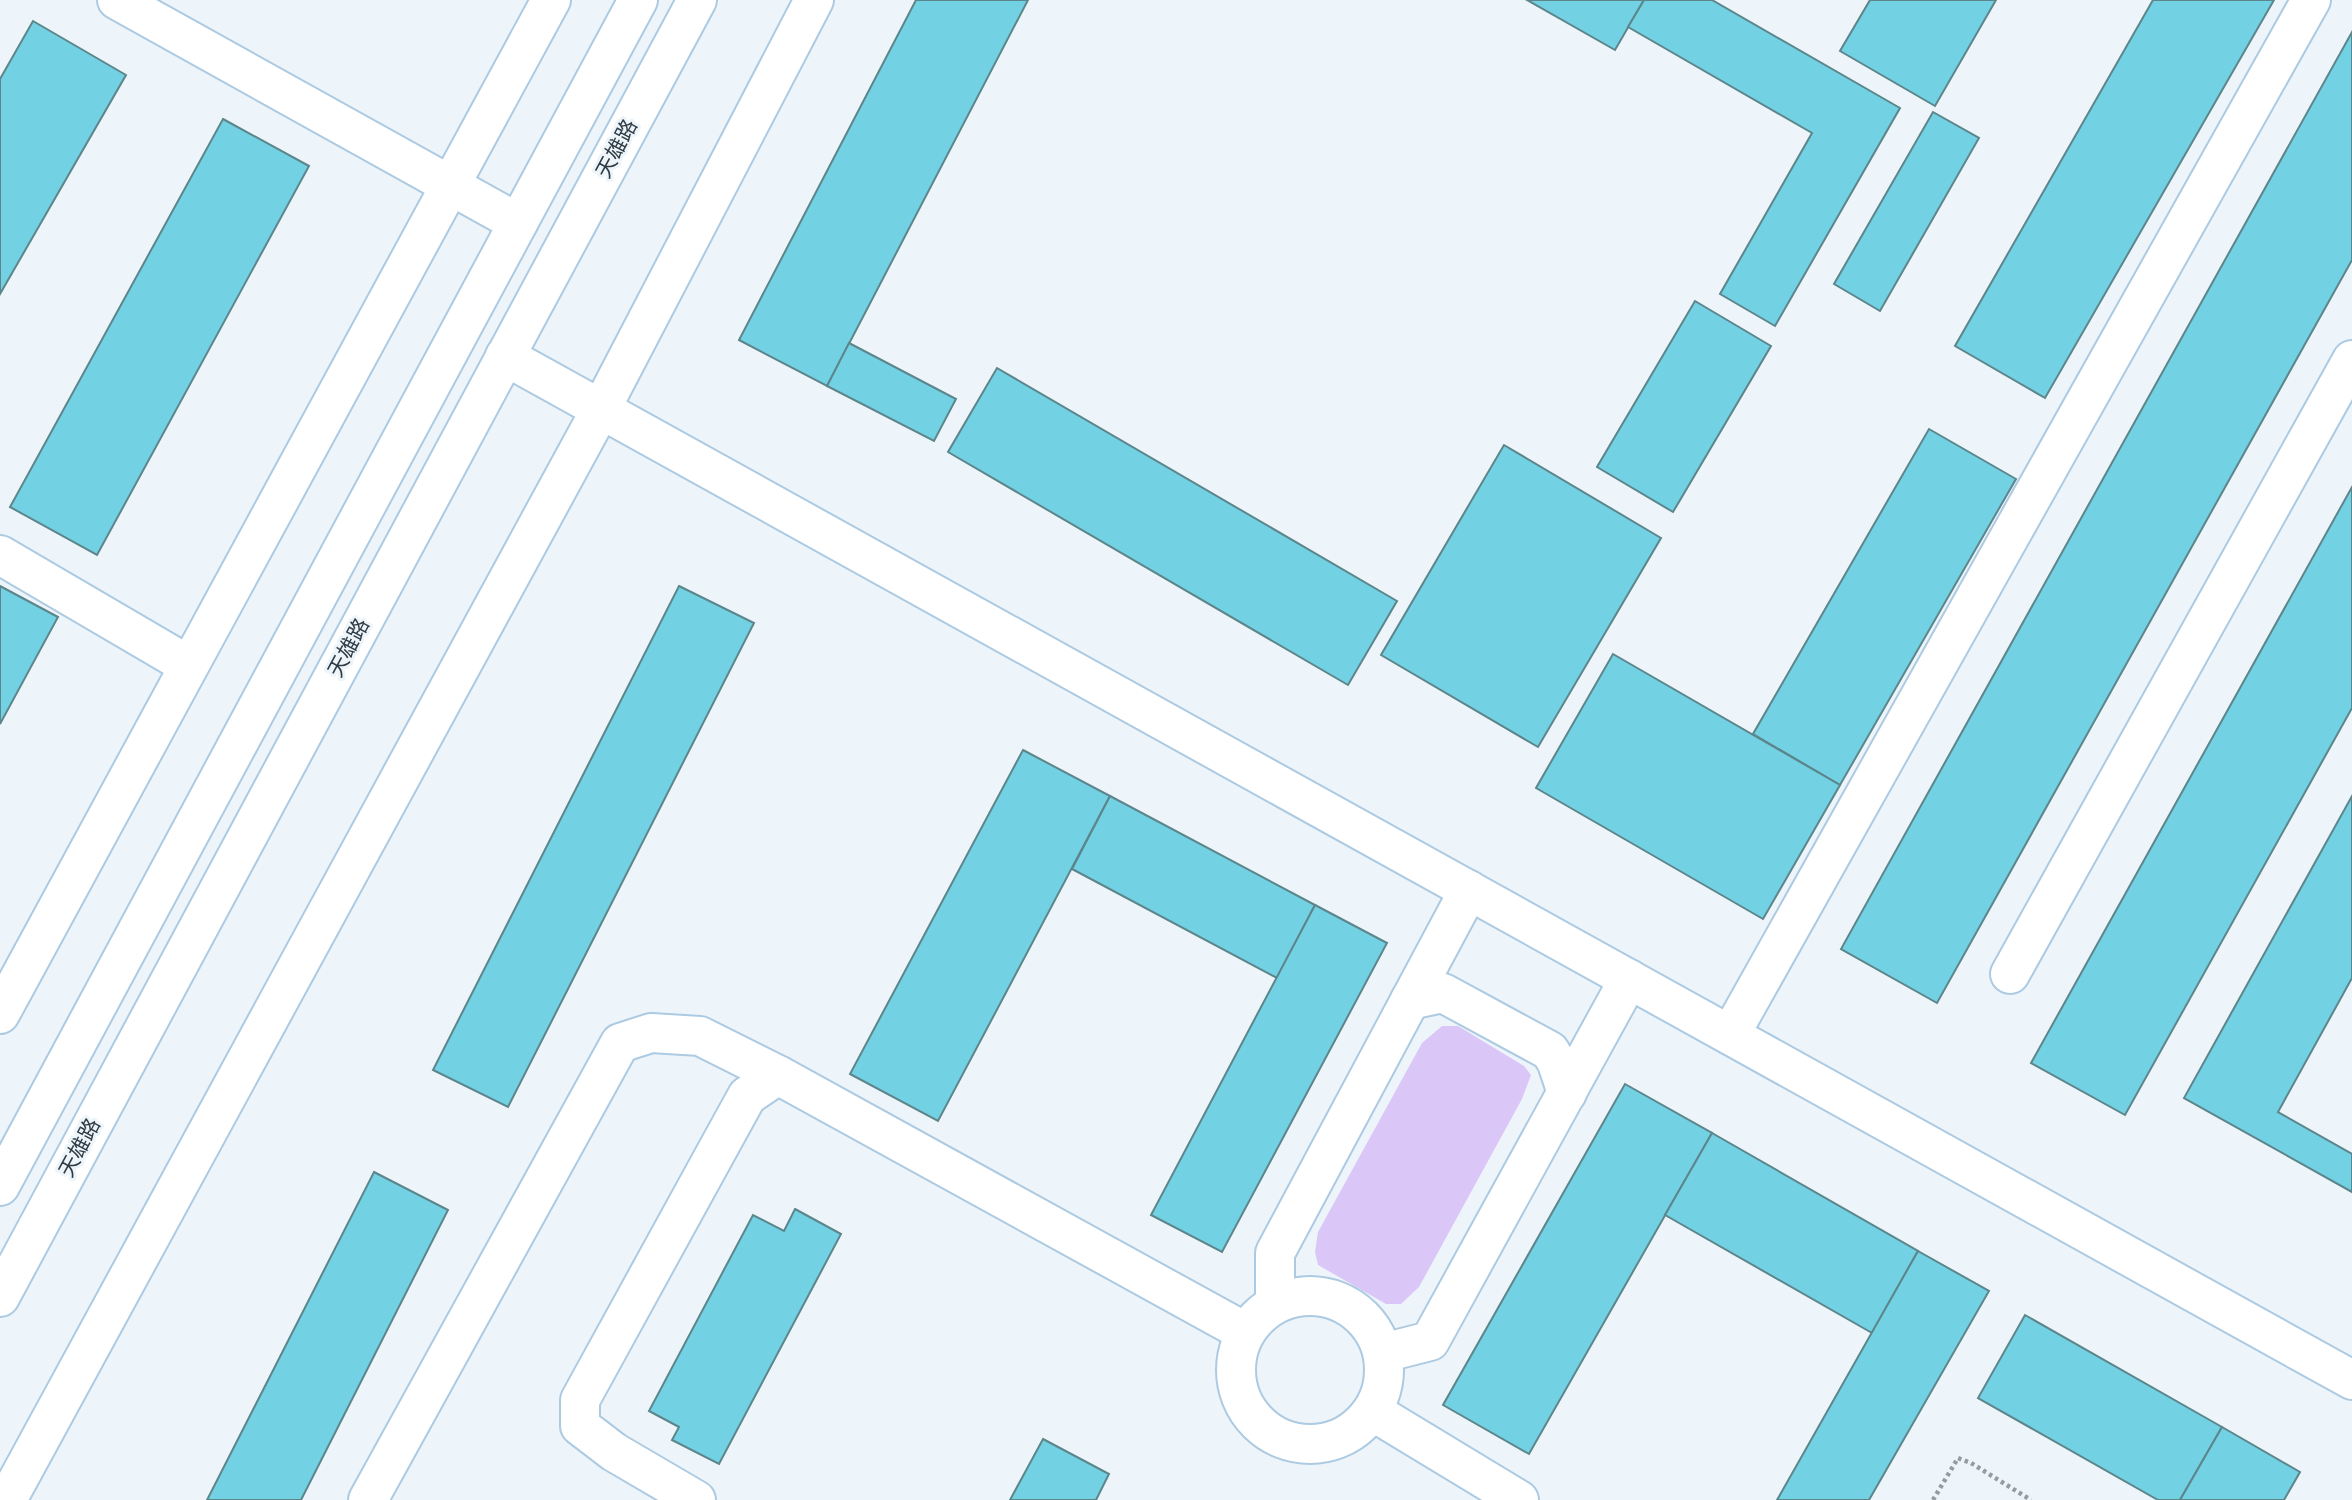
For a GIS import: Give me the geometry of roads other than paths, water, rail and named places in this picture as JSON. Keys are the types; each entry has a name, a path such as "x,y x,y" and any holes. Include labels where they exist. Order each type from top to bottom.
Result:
{"street":[{"path":"117,0 517,223"},
{"path":"0,1014 551,0"},
{"path":"0,1186 638,0"},
{"name":"天雄路","path":"0,1297 697,0"},
{"path":"7,1500 601,409 814,0"},
{"path":"1730,1035 2311,0"},
{"path":"505,356 2352,1380"},
{"path":"2010,974 2352,360"},
{"path":"0,555 188,665"},
{"path":"1275,1303 1275,1253 1469,890"},
{"path":"1383,1353 1430,1341 1629,979"},
{"path":"1410,1000 1443,993 1550,1051 1567,1093"},
{"path":"368,1500 620,1043 651,1033 700,1036 778,1075 1245,1332"},
{"path":"696,1500 614,1452 580,1426 580,1400 747,1096 778,1075"},
{"path":"1308,1294 1341,1301 1360,1314 1374,1332 1383,1353 1384,1376 1379,1399 1367,1418 1350,1433 1329,1443 1306,1445 1284,1440 1264,1429 1249,1413 1240,1395 1235,1374 1237,1353 1245,1332 1258,1316 1275,1303 1308,1294"},
{"path":"1372,1411 1518,1500"}]}
